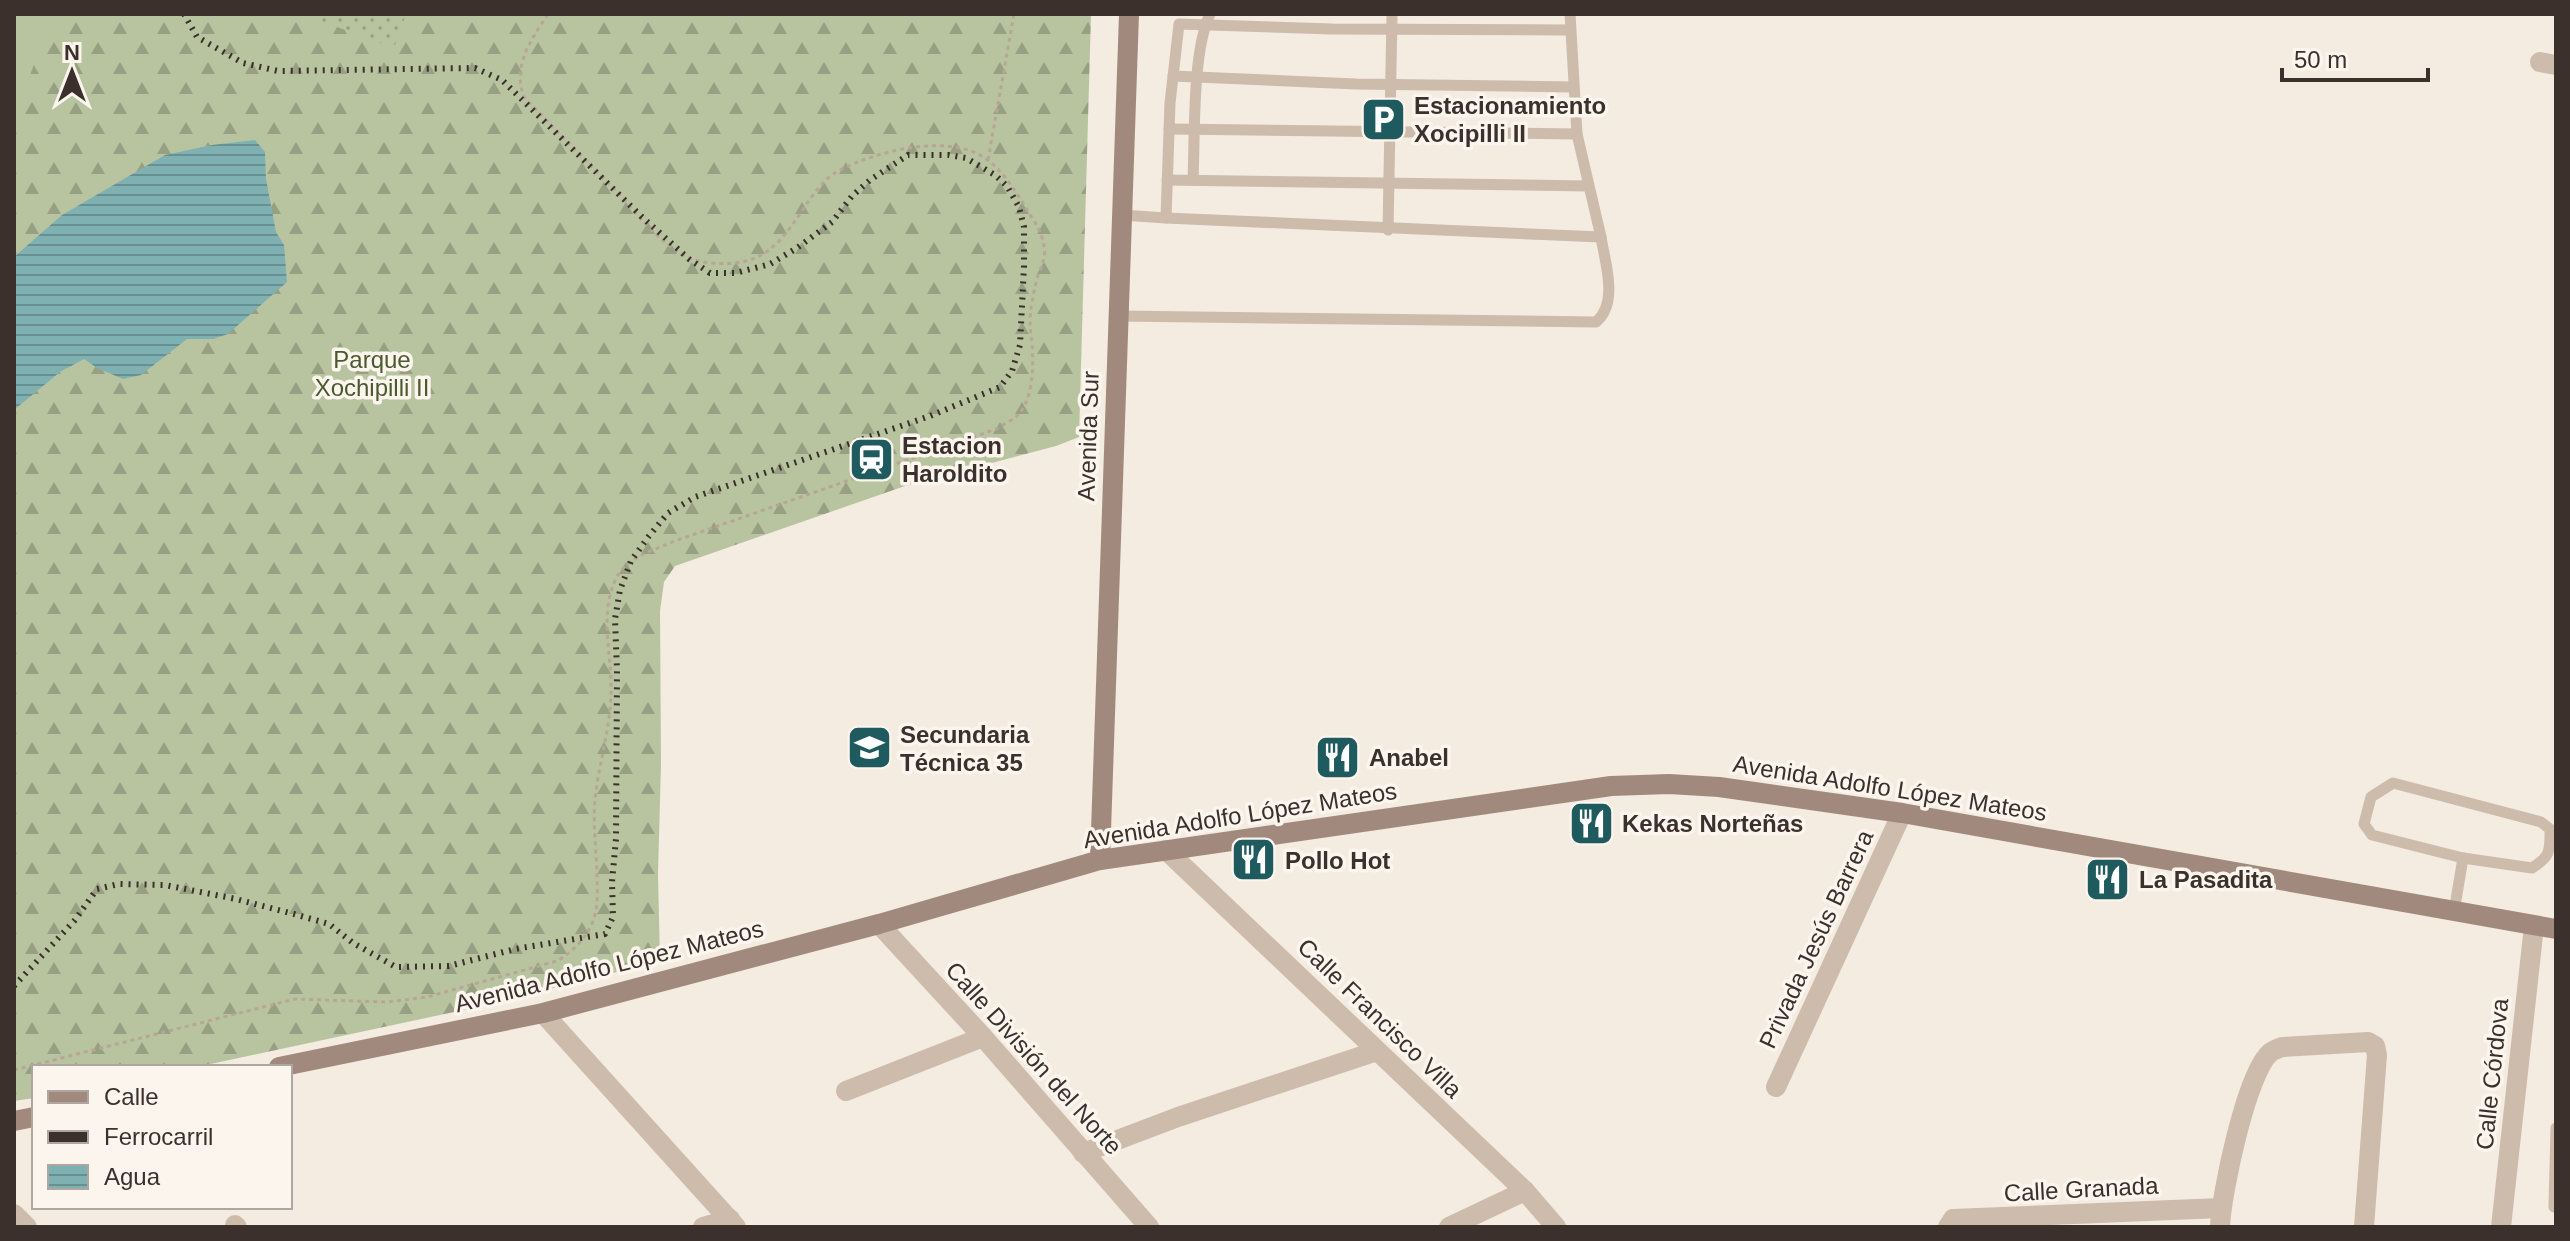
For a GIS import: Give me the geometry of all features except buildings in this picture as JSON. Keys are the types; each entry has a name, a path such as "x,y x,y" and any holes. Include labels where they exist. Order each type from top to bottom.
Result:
{"street":[{"name":"Avenida Sur","path":"1100,860 1129,14"},
{"name":"Avenida Adolfo López Mateos","path":"289,1065 543,1013 879,924 1100,860 1611,786 1669,784 1719,787 1902,813 2556,929"},
{"name":"Privada Jesús Barrera","path":"1776,1087 1902,813"},
{"name":"Calle Francisco Villa","path":"1166,850 1525,1191 1556,1227"},
{"name":"Calle División del Norte","path":"879,924 983,1037 1149,1227"},
{"name":"Calle Córdova","path":"2501,1227 2534,926"},
{"path":"543,1013 733,1223"},
{"path":"846,1091 983,1037"},
{"path":"2220,1218 2231,1154 2254,1082 2267,1055 2282,1047 2368,1042 2375,1046 2377,1055 2364,1227"},
{"path":"1083,1153 1178,1117 1377,1051"},
{"path":"1449,1227 1525,1191"},
{"path":"14,1214 27,1227"},
{"name":"Calle Granada","path":"1948,1227 1953,1219 2220,1218"},
{"path":"703,1227 733,1223"}],"lane":[{"path":"1388,230 1392,14"},
{"path":"1118,316 1596,322 1604,315 1609,299 1601,237 1577,134 1570,14"},
{"path":"1166,218 1169,129 1180,19 1391,29 1570,30"},
{"path":"1193,180 1198,77 1207,19"},
{"path":"1173,76 1573,87"},
{"path":"1169,129 1577,134"},
{"path":"1167,180 1588,186"},
{"path":"1122,215 1388,230 1601,237"},
{"path":"2393,783 2541,822 2550,829 2550,849 2546,859 2532,868 2463,858 2372,835 2364,824 2371,797 2393,783"},
{"path":"2454,912 2463,858"},
{"path":"2554,1207 2556,1128"}],"path":[{"path":"34,1065 295,999 386,1002 427,997 557,961 573,951 585,936 598,903 595,803 599,768 608,736 611,698 607,648 609,602 616,577 629,561 672,542 996,429 1019,415 1030,388 1034,359 1030,324 1032,299 1044,259 1044,247 1040,230 1010,182 988,160 970,149 945,145 920,146 882,154 838,171 823,183 794,224 775,244 755,258 726,263 694,259 664,241 524,97 519,84 521,65 530,42 548,14"},
{"path":"988,160 1014,14"}],"green space":[{"name":"Parque Xochipilli II","path":"14,14 1091,14 1079,437 1056,446 905,486 675,566 664,582 660,611 660,961 482,1006 206,1065 32,1065 32,1098 14,1101"},
{"path":"14,14 52,14 14,120"},
{"path":"302,14 406,14 394,48"}],"water":[{"path":"255,140 265,152 266,179 276,232 284,245 287,282 228,334 213,339 187,339 141,375 123,379 84,359 60,372 14,410 14,257 62,215 165,155"}],"railway":[{"path":"14,986 75,920 97,889 119,884 165,885 236,899 329,924 353,943 396,967 449,966 515,949 605,934 613,917 616,839 615,619 620,590 631,561 668,513 695,497 930,416 1000,387 1012,371 1020,345 1024,227 1019,207 1007,186 966,158 908,155 870,180 852,196 832,222 797,248 770,264 736,273 710,273 689,259 642,217 502,80 475,68 278,71 243,63 197,37 184,14"}],"place":[{"name":"Estacionamiento Xocipilli II","path":"1383,119"},
{"name":"Estacion Haroldito","path":"871,459"},
{"name":"Secundaria Técnica 35","path":"869,748"},
{"name":"Anabel","path":"1338,757"},
{"name":"Kekas Norteñas","path":"1591,823"},
{"name":"Pollo Hot","path":"1254,860"},
{"name":"La Pasadita","path":"2108,879"}]}
